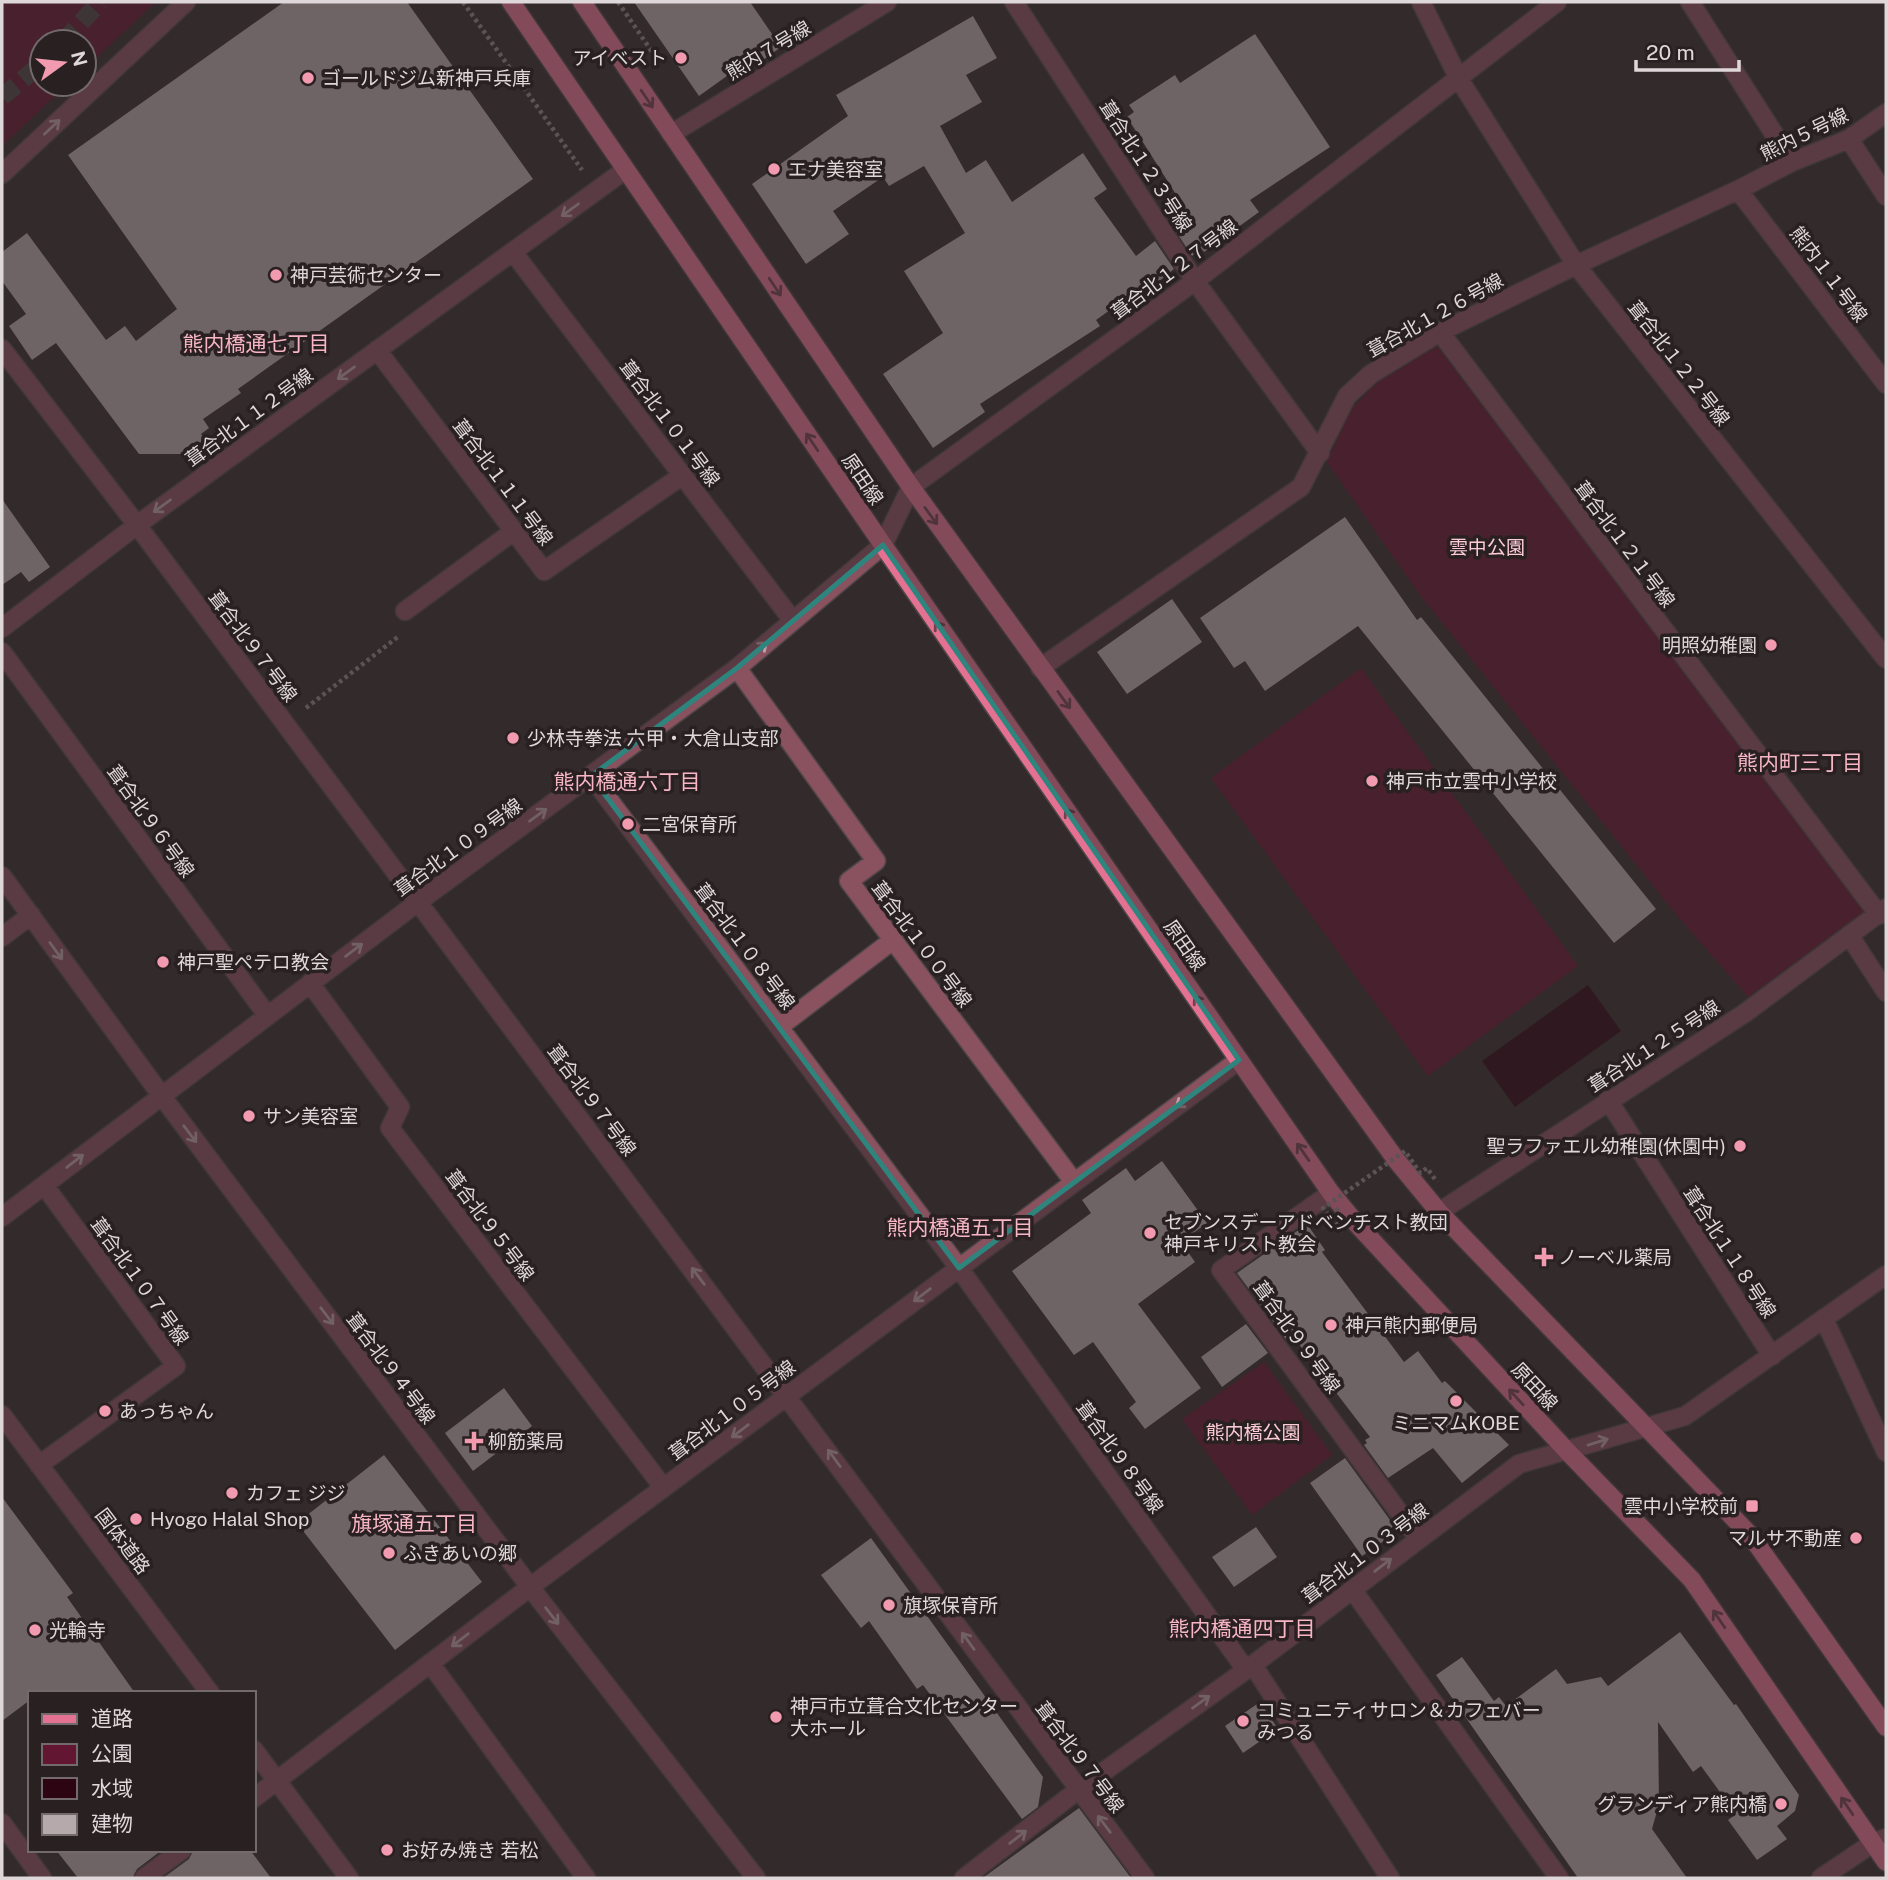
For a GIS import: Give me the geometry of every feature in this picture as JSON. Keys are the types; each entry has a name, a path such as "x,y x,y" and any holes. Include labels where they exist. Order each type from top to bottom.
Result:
{"main road":[{"name":"原田線","path":"511,2 1334,1200 1567,1451 1692,1580 1880,1841 1886,1863"},
{"name":"原田線","path":"582,2 911,487 1397,1161 1439,1212 1644,1428 1751,1536 1886,1727"}],"street":[{"path":"2,174 186,2"},
{"name":"熊内７号線","path":"670,134 886,2"},
{"name":"葺合北１２３号線","path":"1014,2 1195,281 1320,453"},
{"name":"葺合北１２２号線","path":"1422,2 1459,79 1576,265 1886,659"},
{"name":"葺合北１２７号線","path":"911,487 1195,281 1557,2"},
{"path":"1690,2 1792,162"},
{"name":"熊内５号線","path":"1738,190 1792,162 1849,139 1886,113"},
{"path":"1849,139 1886,196"},
{"name":"葺合北１１２号線","path":"2,628 137,525 625,170"},
{"name":"葺合北１２６号線","path":"1040,668 1301,487 1347,396 1371,374 1440,332 1738,190"},
{"name":"熊内１１号線","path":"1738,190 1886,384"},
{"name":"葺合北１０１号線","path":"513,252 793,621"},
{"name":"葺合北１２１号線","path":"1440,332 1882,911"},
{"name":"葺合北９７号線","path":"2,349 137,525 1145,1878"},
{"name":"葺合北１１１号線","path":"377,350 544,571 683,475"},
{"name":"葺合北１０９号線","path":"2,1217 418,902 737,668 883,545 911,487"},
{"path":"405,611 514,531"},
{"name":"葺合北９６号線","path":"2,652 267,1015"},
{"name":"葺合北１００号線","path":"737,668 876,861 849,881 1074,1182"},
{"name":"葺合北１０８号線","path":"591,776 779,1027 893,940"},
{"name":"葺合北９４号線","path":"2,876 161,1095 530,1587 756,1878"},
{"name":"葺合北１２５号線","path":"1439,1212 1745,1013 1882,911"},
{"path":"2,937 31,915"},
{"path":"1849,935 1886,992"},
{"name":"葺合北９５号線","path":"310,983 400,1107 390,1128 663,1488"},
{"name":"葺合北９８号線","path":"779,1027 959,1268 1249,1667 1390,1878"},
{"name":"葺合北１０５号線","path":"256,1797 530,1587 1239,1060"},
{"name":"葺合北１１８号線","path":"1608,1100 1772,1356"},
{"name":"葺合北１０７号線","path":"39,1465 176,1366 44,1185"},
{"name":"葺合北９９号線","path":"1334,1200 1221,1270 1419,1538"},
{"name":"葺合北１０３号線","path":"964,1878 1078,1790 1249,1667 1519,1464 1685,1416 1886,1275"},
{"path":"1824,1319 1886,1452"},
{"name":"国体道路","path":"2,1415 208,1691"},
{"path":"1352,1589 1559,1878"},
{"path":"429,1663 586,1878"},
{"path":"256,1753 349,1878"},
{"path":"2,1823 42,1878"},
{"path":"1821,1878 1880,1841"},
{"path":"144,1878 179,1852"}],"path":[{"path":"463,2 597,191"},
{"path":"285,725 414,624 405,611"},
{"path":"1334,1200 1348,1225 1341,1230 1324,1208 1405,1151 1420,1173 1427,1168 1437,1182"}],"highlighted area":[{"path":"883,545 1239,1060 959,1268 591,776 737,668"}],"green space":[{"path":"2,2 156,2 98,56 98,28 28,28 28,98 53,98 2,146"},
{"name":"雲中公園","path":"1437,346 1865,911 1748,997 1674,912 1419,594 1327,462 1352,408 1378,382"},
{"path":"1361,668 1578,966 1428,1076 1211,778"},
{"name":"熊内橋公園","path":"1264,1362 1332,1455 1252,1515 1182,1419"}],"water":[{"path":"1588,985 1621,1031 1515,1107 1482,1061"}],"building":[{"name":"神戸芸術センター","path":"284,2 407,2 533,179 238,389 241,393 203,419 209,428 201,434 205,439 186,454 139,454 56,343 32,360 9,326 26,314 2,281 2,252 27,233 106,340 125,326 136,341 177,309 68,155"},
{"path":"634,2 750,2 781,47 749,70 745,63 699,96"},
{"path":"973,16 997,58 966,75 982,102 940,126 966,173 986,160 1012,202 1083,153 1107,189 1094,198 1136,256 1155,241 1174,269 1158,282 1155,278 1096,320 1100,326 980,404 985,412 933,448 883,374 943,333 904,271 965,233 924,166 889,186 883,177 833,211 849,234 806,264 752,184 848,116 836,95"},
{"path":"1255,34 1330,147 1250,200 1259,212 1204,252 1201,248 1192,256 1173,227 1189,215 1127,117 1134,112 1129,105 1175,75 1180,83"},
{"path":"2,499 50,567 29,582 21,572 2,585"},
{"path":"1345,517 1417,620 1421,617 1656,909 1614,943 1358,626 1265,691 1245,661 1234,668 1200,618"},
{"path":"1172,599 1202,642 1127,694 1097,652"},
{"path":"1162,1161 1207,1223 1181,1242 1195,1262 1138,1304 1201,1388 1145,1429 1129,1408 1136,1402 1093,1342 1074,1355 1012,1271 1091,1213 1082,1200 1126,1168 1135,1181"},
{"path":"1307,1224 1325,1250 1322,1252 1404,1362 1418,1351 1442,1383 1445,1381 1509,1445 1462,1483 1433,1448 1388,1478 1364,1445 1367,1443 1365,1440 1370,1437 1292,1335 1286,1339 1237,1273"},
{"path":"1246,1324 1268,1353 1222,1387 1201,1357"},
{"path":"504,1388 532,1426 473,1471 445,1433"},
{"name":"ふきあいの郷","path":"384,1455 482,1582 395,1650 297,1523"},
{"path":"1345,1458 1398,1531 1362,1556 1310,1483"},
{"path":"2,1497 73,1593 67,1597 134,1691 28,1691 28,1702 2,1721"},
{"path":"1256,1527 1277,1557 1234,1587 1212,1557"},
{"path":"871,1538 1043,1777 1038,1807 1022,1819 923,1685 917,1689 869,1621 861,1628 821,1575"},
{"path":"1680,1632 1734,1705 1736,1704 1799,1795 1795,1811 1777,1826 1787,1839 1757,1860 1728,1820 1736,1814 1701,1766 1693,1772 1658,1722 1659,1804 1652,1829 1687,1878 1578,1878 1436,1675 1462,1657 1494,1701 1499,1697 1506,1706 1556,1669 1567,1684 1601,1677 1608,1686"},
{"path":"1260,1702 1278,1729 1243,1753 1225,1726"},
{"path":"1079,1808 1131,1878 982,1878 984,1877"},
{"path":"58,1852 159,1852 137,1869 133,1878 78,1878"},
{"path":"192,1852 252,1852 271,1878 163,1878 189,1859"}],"tunnel":[{"path":"76,28 100,2"},
{"path":"2,97 28,75"}],"place":[{"name":"アイベスト","path":"681,58"},
{"name":"ゴールドジム新神戸兵庫","path":"308,78"},
{"name":"エナ美容室","path":"774,169"},
{"name":"神戸芸術センター","path":"276,275"},
{"name":"明照幼稚園","path":"1771,645"},
{"name":"少林寺拳法 六甲・大倉山支部","path":"513,738"},
{"name":"神戸市立雲中小学校","path":"1372,781"},
{"name":"二宮保育所","path":"628,824"},
{"name":"神戸聖ぺテロ教会","path":"163,962"},
{"name":"サン美容室","path":"249,1116"},
{"name":"聖ラファエル幼稚園(休園中)","path":"1740,1146"},
{"name":"セブンスデーアドベンチスト教団 神戸キリスト教会","path":"1150,1233"},
{"name":"ノーベル薬局","path":"1544,1257"},
{"name":"神戸熊内郵便局","path":"1331,1325"},
{"name":"ミニマムKOBE","path":"1456,1401"},
{"name":"あっちゃん","path":"105,1411"},
{"name":"柳筋薬局","path":"474,1441"},
{"name":"カフェ ジジ","path":"232,1493"},
{"name":"雲中小学校前","path":"1752,1506"},
{"name":"Hyogo Halal Shop","path":"136,1519"},
{"name":"マルサ不動産","path":"1856,1538"},
{"name":"ふきあいの郷","path":"389,1553"},
{"name":"旗塚保育所","path":"889,1605"},
{"name":"光輪寺","path":"35,1630"},
{"name":"神戸市立葺合文化センター 大ホール","path":"776,1717"},
{"name":"コミュニティサロン＆カフェバー みつる","path":"1243,1721"},
{"name":"グランディア熊内橋","path":"1781,1804"},
{"name":"お好み焼き 若松","path":"387,1850"}],"district":[{"name":"熊内橋通七丁目","path":"256,343"},
{"name":"熊内町三丁目","path":"1800,762"},
{"name":"熊内橋通六丁目","path":"627,781"},
{"name":"熊内橋通五丁目","path":"960,1227"},
{"name":"旗塚通五丁目","path":"414,1523"},
{"name":"熊内橋通四丁目","path":"1242,1628"}]}
